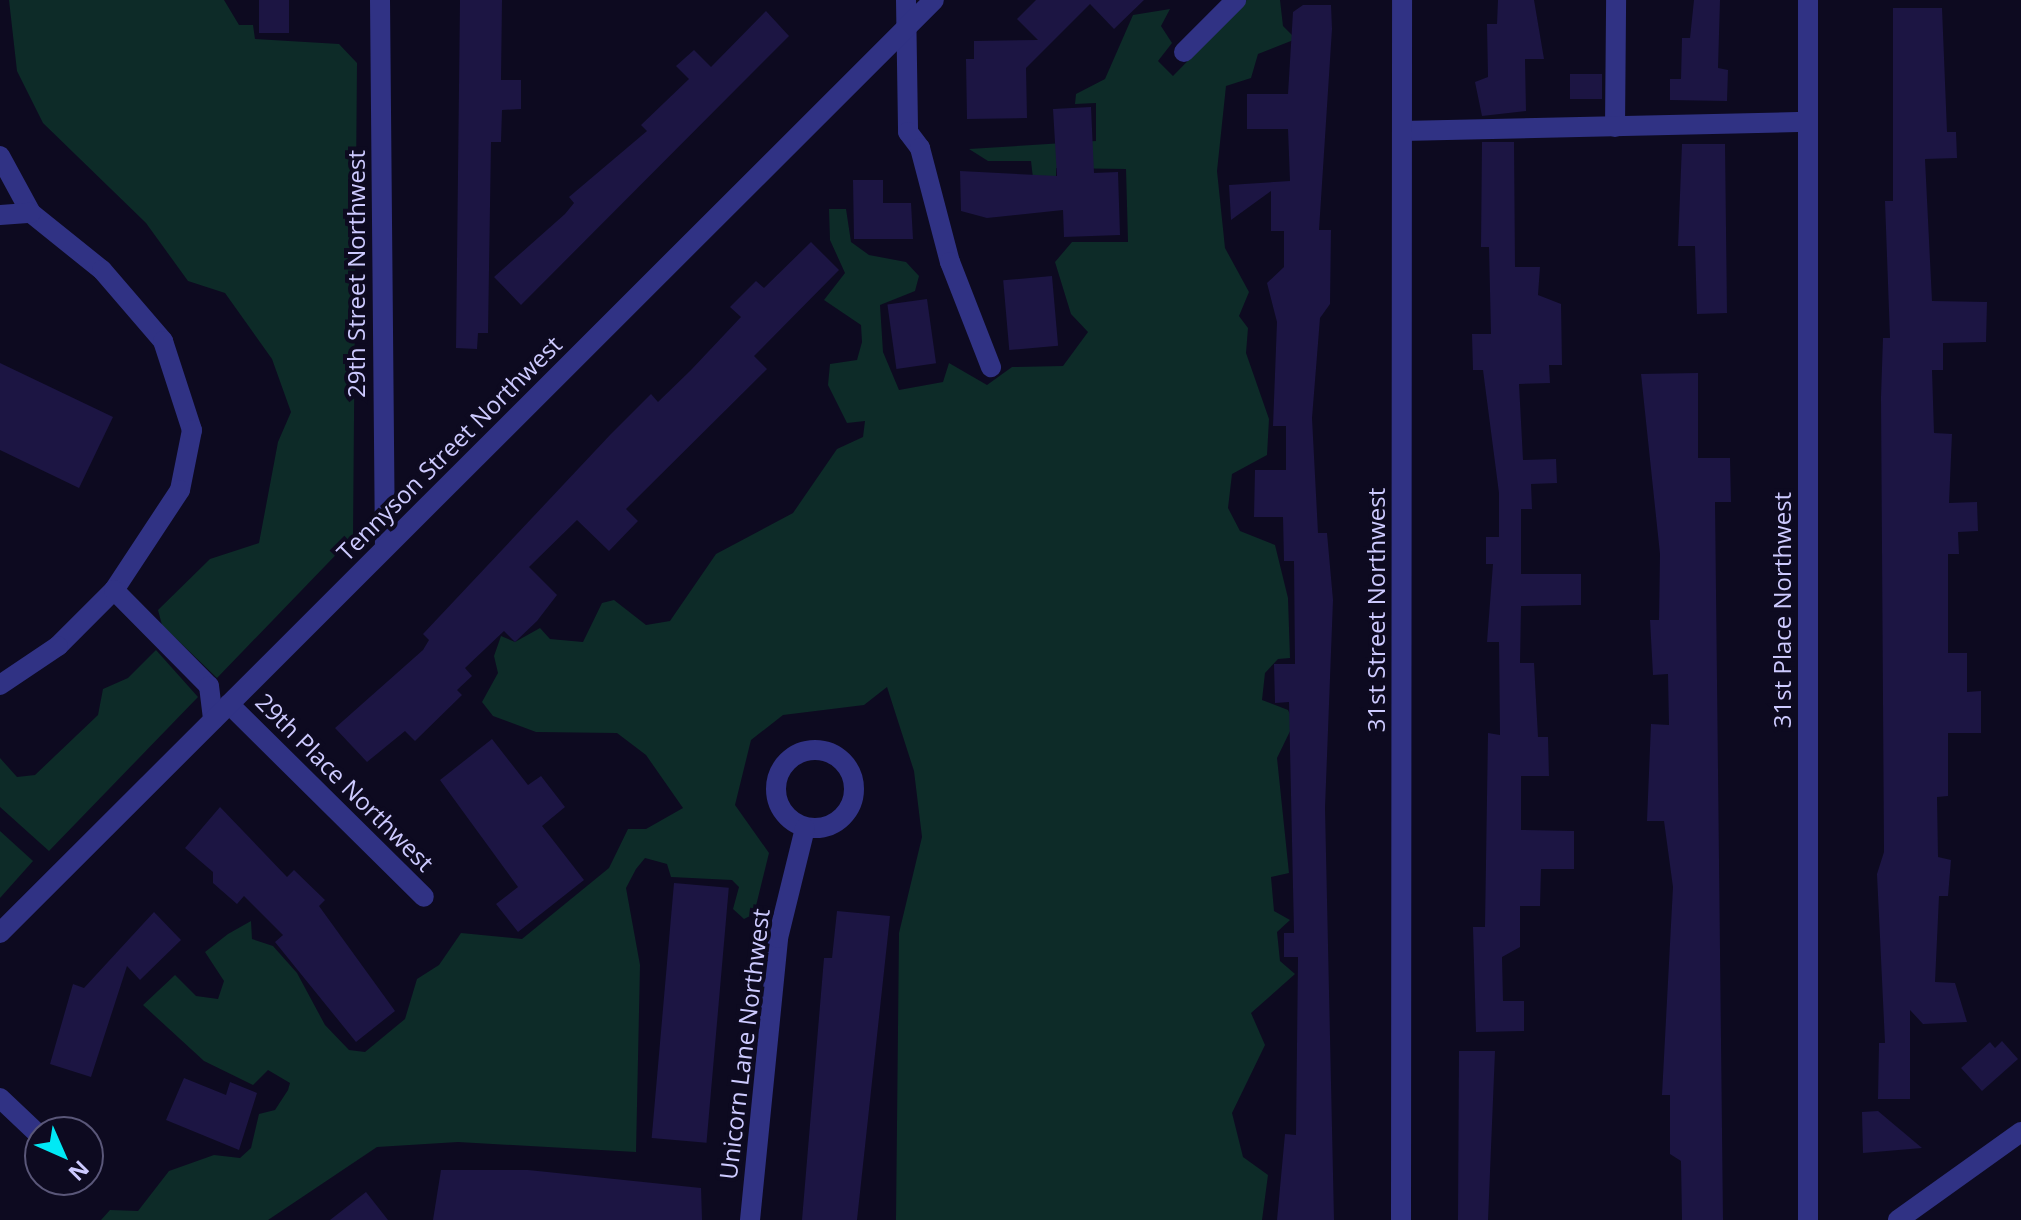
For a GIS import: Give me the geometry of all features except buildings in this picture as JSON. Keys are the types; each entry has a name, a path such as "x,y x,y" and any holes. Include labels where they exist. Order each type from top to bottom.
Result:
{"street":[{"name":"29th Street Northwest","path":"380,0 385,547"},
{"path":"906,0 908,132 920,148 950,262 991,367"},
{"name":"Tennyson Street Northwest","path":"0,933 934,0"},
{"path":"1184,52 1236,0"},
{"name":"31st Street Northwest","path":"1401,1220 1402,0"},
{"path":"1615,127 1616,0"},
{"name":"31st Place Northwest","path":"1808,0 1808,1220"},
{"path":"1402,131 1808,122"},
{"path":"0,156 31,213 102,270 143,316 189,402 191,457 180,490 114,590 58,646 0,685"},
{"path":"0,215 31,213"},
{"path":"114,590 209,686 213,720"},
{"name":"29th Place Northwest","path":"229,704 424,897"},
{"name":"Unicorn Lane Northwest","path":"750,1220 778,938 805,828"},
{"path":"0,1098 24,1121"},
{"path":"1898,1220 2021,1132"}],"green space":[{"path":"9,0 224,0 239,25 253,25 255,39 339,44 357,63 353,537 217,678 162,625 158,610 210,559 259,543 278,442 291,412 272,359 225,293 188,281 146,223 43,123 17,71"},
{"path":"1247,0 1280,0 1283,26 1296,39 1258,54 1251,78 1226,86 1217,171 1225,248 1249,292 1239,316 1248,328 1246,353 1269,419 1267,455 1232,474 1228,508 1240,531 1275,545 1288,598 1290,658 1278,659 1265,673 1262,700 1288,710 1294,723 1277,758 1289,873 1271,877 1274,911 1290,920 1277,932 1280,961 1295,974 1251,1013 1265,1045 1232,1113 1243,1157 1268,1175 1262,1220 896,1220 899,933 922,837 914,771 887,687 864,705 783,715 751,740 735,805 769,853 754,914 744,919 733,909 739,887 732,880 671,877 667,864 645,858 636,869 626,888 640,965 636,1152 458,1142 377,1147 268,1220 101,1220 110,1210 138,1211 169,1171 214,1155 240,1158 251,1148 259,1114 275,1110 288,1090 290,1083 268,1070 253,1085 204,1061 143,1005 175,975 196,996 218,999 224,981 205,952 228,934 251,921 252,939 273,946 297,973 325,1025 349,1050 365,1052 405,1019 417,979 439,965 461,933 522,939 609,868 628,829 646,829 683,808 646,755 617,733 536,732 493,716 482,702 498,673 494,656 501,636 515,642 540,628 550,639 583,642 602,603 614,600 646,625 670,621 716,554 793,513 837,449 863,437 865,421 847,423 828,385 830,364 857,360 862,342 861,325 824,300 845,273 830,240 829,209 846,209 851,242 869,255 906,262 919,276 915,291 880,305 883,352 899,390 943,382 949,363 987,385 1012,367 1063,366 1088,332 1071,314 1055,262 1072,242 1128,242 1126,169 1056,168 1056,189 1036,204 1031,161 988,161 969,149 1096,141 1096,103 1075,104 1076,94 1105,79 1133,15 1170,9 1161,26 1172,43 1158,61 1173,76"},
{"path":"156,650 198,697 49,851 0,807 0,758 17,777 35,775 98,715 103,689 128,678"},
{"path":"0,831 33,861 0,898"}]}
